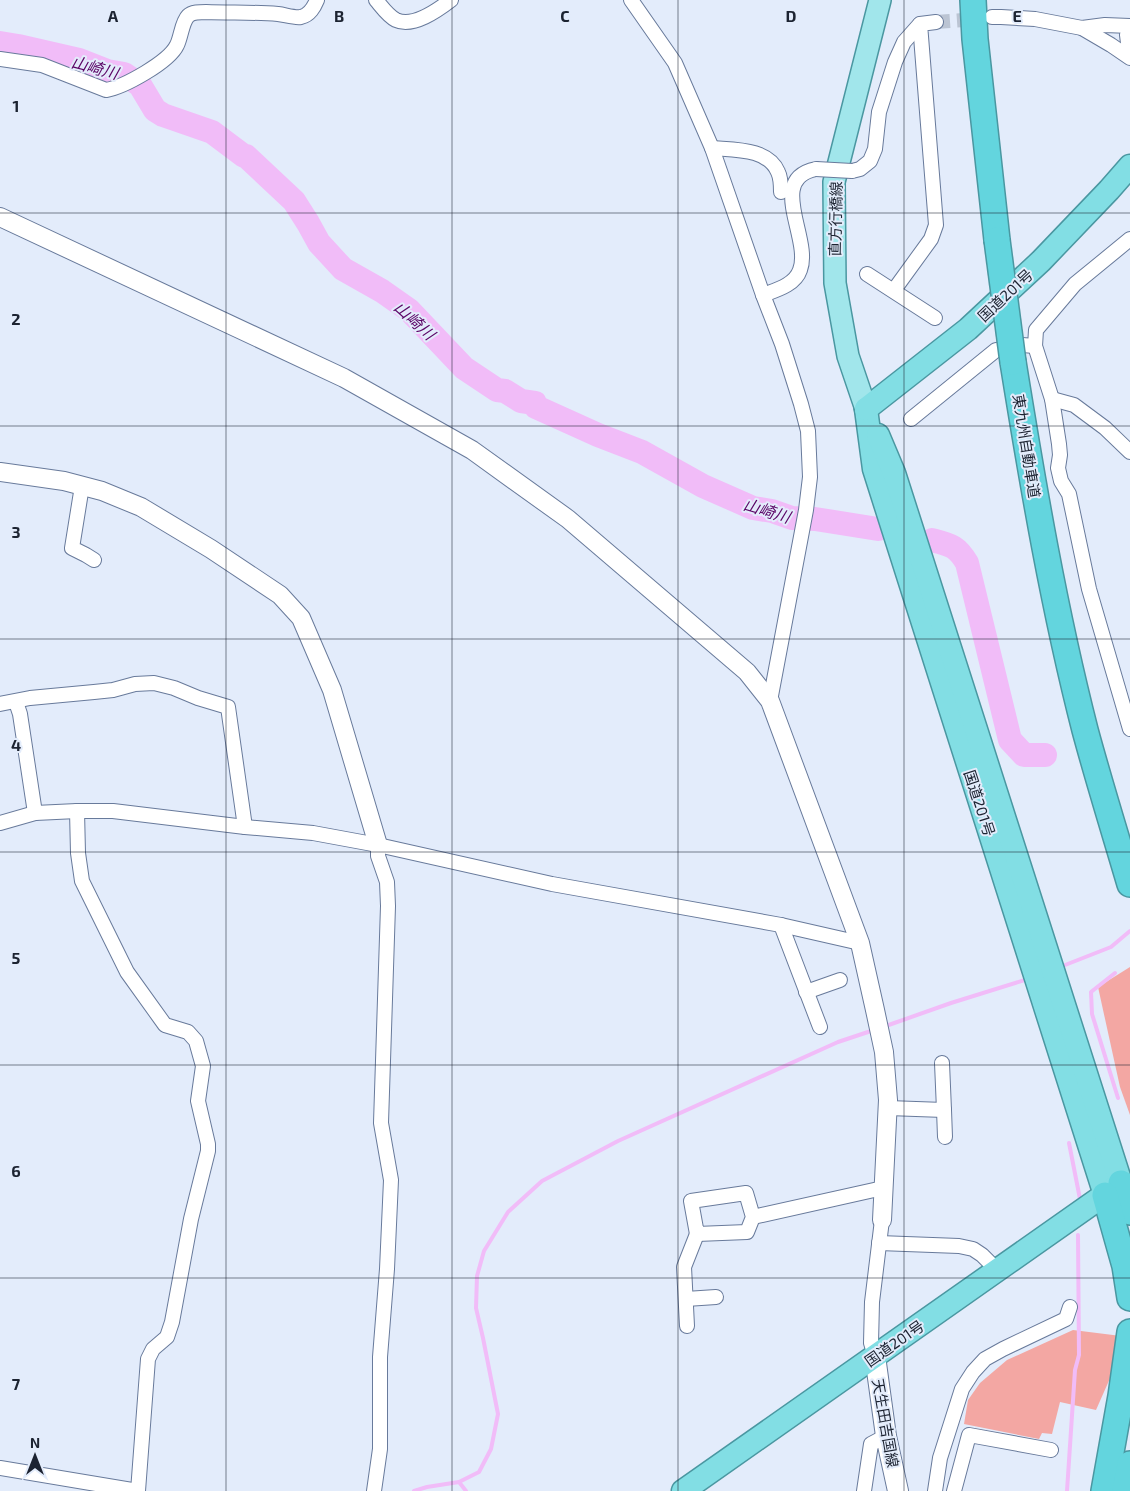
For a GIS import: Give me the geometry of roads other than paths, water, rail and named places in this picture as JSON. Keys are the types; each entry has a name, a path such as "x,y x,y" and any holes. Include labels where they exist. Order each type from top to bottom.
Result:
{"highway":[{"name":"東九州自動車道","path":"973,0 974,38 997,240 1013,362 1037,507 1060,624 1085,730 1130,882"},
{"name":"国道201号","path":"683,1491 1118,1185 1047,985 894,473 866,409 968,330 1041,261 1130,166"},
{"path":"1118,1185 1130,1212"},
{"path":"1118,1185 1125,1266 1130,1298"},
{"path":"1104,1491 1122,1396 1130,1332"},
{"path":"1125,1491 1130,1464"}],"main road":[{"name":"直方行橋線","path":"866,409 848,356 835,282 834,182 880,0"},
{"name":"天生田吉国線","path":"875,1356 886,1436 898,1491"}],"street":[{"path":"0,59 42,65 106,90 115,88 168,57 176,48 184,21 189,15 196,12 302,17 314,8 317,0"},
{"path":"376,0 394,19 408,22 433,13 451,0"},
{"path":"632,0 675,64 712,148 782,344 808,431 810,478 806,510 770,702"},
{"path":"992,18 1035,19 1082,28 1111,44 1130,58"},
{"path":"763,295 786,286 800,271 803,257 791,199 794,185 802,175 809,171 816,169 852,171 860,169 870,161 875,149 879,112 894,62 904,42 920,24 936,22"},
{"path":"894,290 931,239 936,225 920,24"},
{"path":"1082,28 1105,25 1130,27 1127,35 1130,45"},
{"path":"712,148 748,152 764,156 774,163 780,174 782,192"},
{"path":"0,217 344,378 472,450 568,519 747,672 770,702 860,943 884,1052 888,1108 882,1220 872,1302 871,1343 875,1356"},
{"path":"1130,240 1074,284 1036,330 1035,346 1052,399 1059,444 1058,468 1061,481 1069,494 1089,589 1130,729"},
{"path":"867,274 935,318"},
{"path":"911,419 996,350 1022,345 1035,346"},
{"path":"1052,399 1074,405 1105,428 1130,452"},
{"path":"0,472 64,481 102,491 140,506 211,549 280,595 301,618 332,690 378,845 378,856 387,882 382,1123 391,1180 387,1270 380,1357 380,1449 374,1491"},
{"path":"82,486 72,548 94,560"},
{"path":"0,704 30,698 113,690 135,684 154,683 228,707 245,827"},
{"path":"16,702 20,714 35,813"},
{"path":"0,1468 138,1491 148,1359 153,1349 167,1337 172,1322 191,1218 208,1151 198,1101 202,1066 196,1041 188,1032 165,1025 127,972 82,881 78,853 77,810"},
{"path":"0,824 35,813 113,810 245,827 313,833 378,845 552,884 781,926 860,943"},
{"path":"781,926 820,1027"},
{"path":"806,992 840,980"},
{"path":"942,1063 944,1137"},
{"path":"888,1108 944,1110"},
{"path":"753,1217 883,1188"},
{"path":"687,1326 684,1267 697,1234 691,1201 746,1193 753,1217 748,1232 697,1234"},
{"path":"879,1244 959,1246 973,1249 997,1270"},
{"path":"686,1299 716,1297"},
{"path":"935,1491 940,1458 962,1389 973,1372 985,1359 1066,1319 1070,1306"},
{"path":"954,1491 969,1434 1051,1450"},
{"path":"864,1491 871,1444 886,1436"}],"waterway":[{"name":"山崎川","path":"0,43 79,60 107,71 124,74 140,85 155,110 163,115 212,132 246,156 294,201 319,243 343,269 382,291 409,310 464,368 497,390 505,391 521,401 535,403 536,407 598,435 642,452 703,486 753,508 772,511 792,518 815,519 878,529"},
{"name":"山崎川","path":"932,540 953,547 967,563 1010,740 1024,755 1045,755"},
{"path":"1060,967 1111,947 1130,931"},
{"path":"1115,973 1091,992 1092,1014 1118,1098"},
{"path":"883,1027 1028,979"},
{"path":"414,1491 459,1482 479,1472 491,1449 498,1414 476,1308 477,1276 484,1251 508,1212 542,1181 618,1141 838,1042 874,1030"},
{"path":"1069,1143 1080,1199"},
{"path":"1067,1491 1075,1370 1079,1355 1078,1235"},
{"path":"459,1482 466,1491"}],"tunnel":[{"path":"936,22 979,19"}]}
